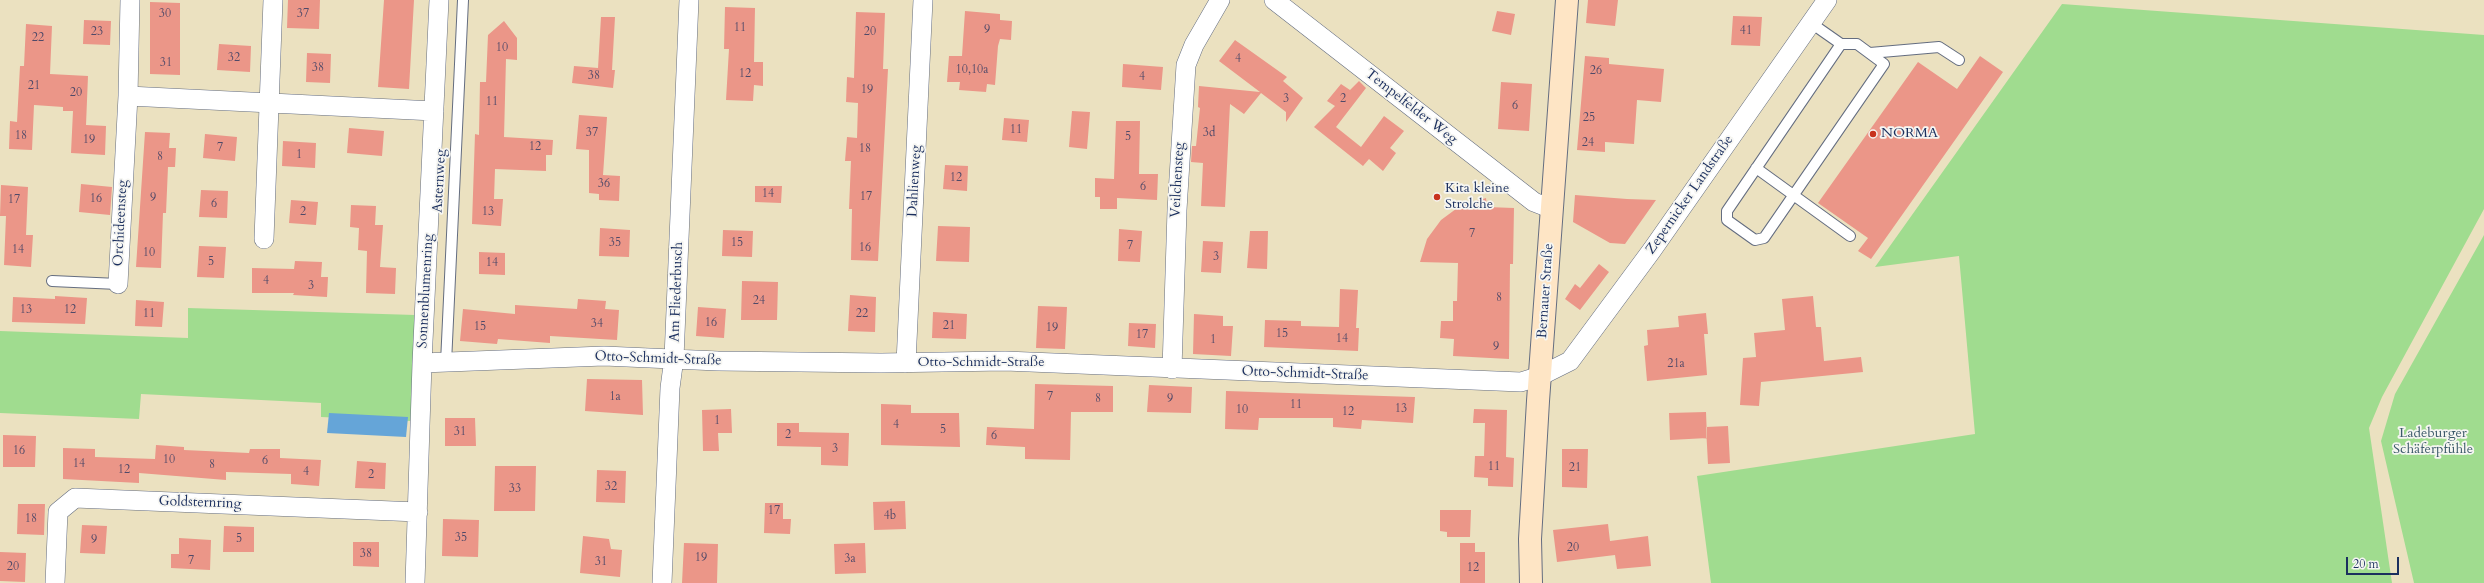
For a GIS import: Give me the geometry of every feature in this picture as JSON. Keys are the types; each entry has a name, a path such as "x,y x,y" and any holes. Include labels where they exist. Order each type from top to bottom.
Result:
{"main road":[{"name":"Bernauer Straße","path":"1531,583 1530,539 1540,376 1567,0"}],"street":[{"name":"Orchideensteg","path":"118,284 128,96 130,0"},
{"path":"264,239 273,0"},
{"name":"Sonnenblumenring","path":"415,583 422,362 439,0"},
{"name":"Am Fliederbusch","path":"662,583 670,388 674,358 690,0"},
{"name":"Dahlienweg","path":"906,363 923,0"},
{"name":"Veilchensteg","path":"1172,369 1177,210 1186,66 1194,45 1220,0"},
{"name":"Tempelfelder Weg","path":"1274,0 1534,202 1552,209"},
{"name":"Zepernicker Landstraße","path":"1540,376 1570,361 1652,250 1827,0"},
{"path":"128,96 434,111"},
{"name":"Otto-Schmidt-Straße","path":"422,362 446,363 604,356 718,361 906,363 1005,361 1172,369 1521,382 1540,376"},
{"name":"Goldsternring","path":"55,583 58,512 75,498 418,512"}],"lane":[{"name":"Asternweg","path":"446,363 463,0"},
{"path":"1811,23 1841,44 1857,44 1884,64 1764,238 1755,240 1727,220 1727,211 1841,44"},
{"path":"1870,53 1939,47 1959,60"},
{"path":"1756,168 1850,236"},
{"name":"Orchideensteg","path":"52,281 118,284"}],"green space":[{"path":"2062,4 2484,35 2484,209 2382,397 2369,428 2392,583 1711,583 1697,476 1975,434 1959,256 1875,267"},
{"name":"Ladeburger Schäferpfühle","path":"2484,235 2484,583 2414,583 2381,441 2395,394"},
{"path":"188,308 415,315 411,421 321,417 321,403 141,394 139,419 0,413 0,331 188,338"}],"water":[{"path":"329,413 408,417 406,437 327,433"}],"building":[{"path":"288,0 320,0 319,29 287,28"},
{"path":"384,0 414,0 409,89 378,87"},
{"path":"1588,0 1618,0 1615,26 1586,23"},
{"path":"150,2 180,3 180,75 150,74"},
{"path":"725,7 755,8 754,62 763,62 763,86 754,85 753,101 726,100 729,49 724,49"},
{"path":"965,11 1000,14 1000,20 1012,21 1011,40 1000,39 998,46 995,85 987,84 986,92 959,90 960,82 947,82 949,56 962,56"},
{"path":"1497,11 1515,14 1511,35 1492,31"},
{"path":"856,12 885,13 883,69 888,69 878,261 851,260 852,209 849,209 851,161 845,161 847,137 857,138 858,103 846,102 847,77 854,78"},
{"path":"1733,16 1762,17 1760,46 1731,45"},
{"path":"601,17 615,17 612,70 615,70 613,88 572,83 574,66 598,68"},
{"path":"84,20 111,21 110,45 83,44"},
{"path":"504,21 517,38 517,60 506,59 504,137 553,140 552,155 546,155 546,171 495,169 494,199 503,199 501,226 472,224 475,134 479,135 480,82 486,82 488,35"},
{"path":"26,24 52,26 50,74 88,76 86,125 106,126 105,155 71,153 73,111 63,111 63,107 34,105 32,150 9,149 10,121 17,122 20,66 24,66"},
{"path":"1235,40 1287,77 1283,81 1303,98 1286,122 1286,112 1261,93 1244,114 1230,104 1225,207 1201,206 1203,163 1191,162 1192,146 1196,146 1200,108 1198,107 1199,86 1260,92 1219,61"},
{"path":"219,44 251,46 250,72 217,70"},
{"path":"307,53 331,54 330,83 306,82"},
{"path":"1585,56 1609,58 1609,64 1664,69 1661,102 1637,100 1634,144 1605,142 1605,152 1577,150"},
{"path":"1980,56 2003,72 1871,259 1858,251 1868,238 1818,203 1918,62 1957,89"},
{"path":"1123,64 1163,67 1161,90 1122,87"},
{"path":"1359,81 1366,88 1336,127 1361,147 1384,116 1404,131 1390,148 1396,153 1383,171 1369,159 1363,166 1314,127 1335,106 1327,101 1341,84 1350,90"},
{"path":"1501,82 1532,84 1529,131 1498,129"},
{"path":"1072,111 1090,112 1087,149 1069,147"},
{"path":"579,115 607,117 603,175 620,176 619,201 599,200 599,194 589,193 589,150 576,149"},
{"path":"1004,118 1029,120 1027,142 1002,140"},
{"path":"1116,121 1140,121 1139,174 1158,174 1157,200 1117,198 1117,209 1100,209 1100,197 1095,197 1095,178 1114,179"},
{"path":"349,128 384,131 382,156 347,153"},
{"path":"145,132 170,133 169,148 176,148 175,167 168,167 166,213 163,213 161,268 136,267"},
{"path":"205,134 237,137 235,161 203,158"},
{"path":"283,141 316,143 315,168 282,166"},
{"path":"945,165 968,166 967,191 943,189"},
{"path":"81,184 112,187 110,215 79,212"},
{"path":"1,185 28,187 26,235 33,235 31,267 4,265 6,216 0,216"},
{"path":"755,186 782,186 781,203 755,202"},
{"path":"201,190 228,191 227,218 199,217"},
{"path":"1575,195 1656,200 1625,244 1610,243 1573,222"},
{"path":"1486,198 1487,207 1514,208 1513,264 1510,264 1509,359 1453,356 1454,339 1440,338 1441,321 1453,321 1453,301 1457,301 1458,263 1420,262 1427,239 1441,220 1460,206"},
{"path":"291,200 318,202 316,225 289,223"},
{"path":"351,205 376,206 375,225 383,225 380,267 396,268 395,294 366,293 367,251 358,250 359,228 350,227"},
{"path":"938,226 970,227 969,262 936,261"},
{"path":"600,228 630,230 629,257 599,256"},
{"path":"1119,229 1142,231 1140,262 1118,261"},
{"path":"723,230 753,231 752,257 722,256"},
{"path":"1250,231 1268,231 1267,269 1247,268"},
{"path":"1203,241 1223,242 1221,273 1201,272"},
{"path":"199,246 226,247 224,278 197,277"},
{"path":"479,252 505,253 505,275 479,274"},
{"path":"295,261 322,262 321,277 328,277 327,297 293,295 294,293 252,293 252,268 294,269"},
{"path":"1599,264 1609,272 1580,310 1565,299 1575,284 1580,288"},
{"path":"742,281 778,282 777,320 741,320"},
{"path":"1340,289 1358,290 1356,328 1359,328 1358,351 1264,347 1265,320 1301,321 1301,326 1339,327"},
{"path":"850,295 876,297 875,332 848,331"},
{"path":"55,296 87,298 85,324 12,322 13,297 55,299"},
{"path":"1813,296 1816,327 1821,327 1824,361 1861,357 1863,372 1761,382 1759,406 1740,405 1743,358 1756,357 1754,333 1785,330 1782,299"},
{"path":"578,299 606,301 605,309 619,310 617,340 550,336 550,343 498,339 497,344 460,341 463,309 515,314 515,305 577,309"},
{"path":"136,300 164,302 162,327 135,326"},
{"path":"1038,306 1067,307 1065,349 1036,348"},
{"path":"698,307 726,309 724,338 696,336"},
{"path":"933,312 967,314 966,339 932,338"},
{"path":"1706,313 1708,334 1704,334 1707,375 1647,381 1644,346 1648,345 1647,330 1679,327 1678,316"},
{"path":"1194,314 1223,316 1223,326 1233,326 1231,356 1193,354"},
{"path":"1129,323 1156,324 1155,348 1128,346"},
{"path":"587,379 642,380 643,415 585,411"},
{"path":"1035,384 1113,386 1113,412 1071,412 1070,460 1025,459 1025,447 986,445 987,427 1034,429"},
{"path":"1149,385 1192,387 1191,413 1147,412"},
{"path":"1226,391 1415,397 1413,423 1362,420 1361,429 1333,427 1333,418 1259,418 1258,430 1225,429"},
{"path":"881,404 911,405 911,413 959,413 960,447 881,445"},
{"path":"731,409 732,433 718,433 719,451 703,451 702,410"},
{"path":"1474,409 1507,410 1506,457 1514,458 1513,487 1488,486 1488,478 1474,477 1475,456 1484,456 1485,423 1473,423"},
{"path":"1706,412 1707,438 1670,440 1669,413"},
{"path":"445,418 475,418 476,446 445,446"},
{"path":"777,423 799,423 799,432 849,433 848,466 821,465 821,447 777,446"},
{"path":"1728,426 1730,463 1708,464 1706,427"},
{"path":"3,435 36,436 35,467 3,467"},
{"path":"156,445 184,447 184,450 249,453 250,449 280,449 280,458 321,460 319,486 291,484 291,474 226,472 226,480 139,473 139,483 63,479 63,448 95,449 95,457 155,459"},
{"path":"1562,449 1588,449 1587,488 1562,487"},
{"path":"357,461 386,463 385,489 355,488"},
{"path":"495,466 536,466 535,511 494,511"},
{"path":"597,470 626,471 625,503 596,502"},
{"path":"905,501 906,529 874,530 873,502"},
{"path":"765,503 783,503 783,519 791,519 790,534 764,533"},
{"path":"18,504 45,504 44,535 17,534"},
{"path":"1440,510 1471,510 1470,537 1447,537 1447,532 1440,531"},
{"path":"443,519 479,520 478,557 442,556"},
{"path":"1608,524 1610,541 1648,536 1651,566 1617,569 1615,555 1557,562 1553,530"},
{"path":"82,525 107,526 105,554 80,553"},
{"path":"224,526 254,527 254,552 223,552"},
{"path":"583,536 609,539 611,549 622,550 620,577 580,573"},
{"path":"179,538 211,540 210,570 171,568 171,554 179,554"},
{"path":"353,542 379,542 379,567 353,566"},
{"path":"684,543 718,544 717,583 682,583"},
{"path":"865,543 866,573 835,574 834,544"},
{"path":"1460,543 1475,543 1475,552 1485,552 1485,583 1460,583"},
{"path":"0,552 26,553 25,582 0,581"}],"place":[{"name":"NORMA","path":"1873,134"},
{"name":"Kita kleine Strolche","path":"1437,197"}]}
